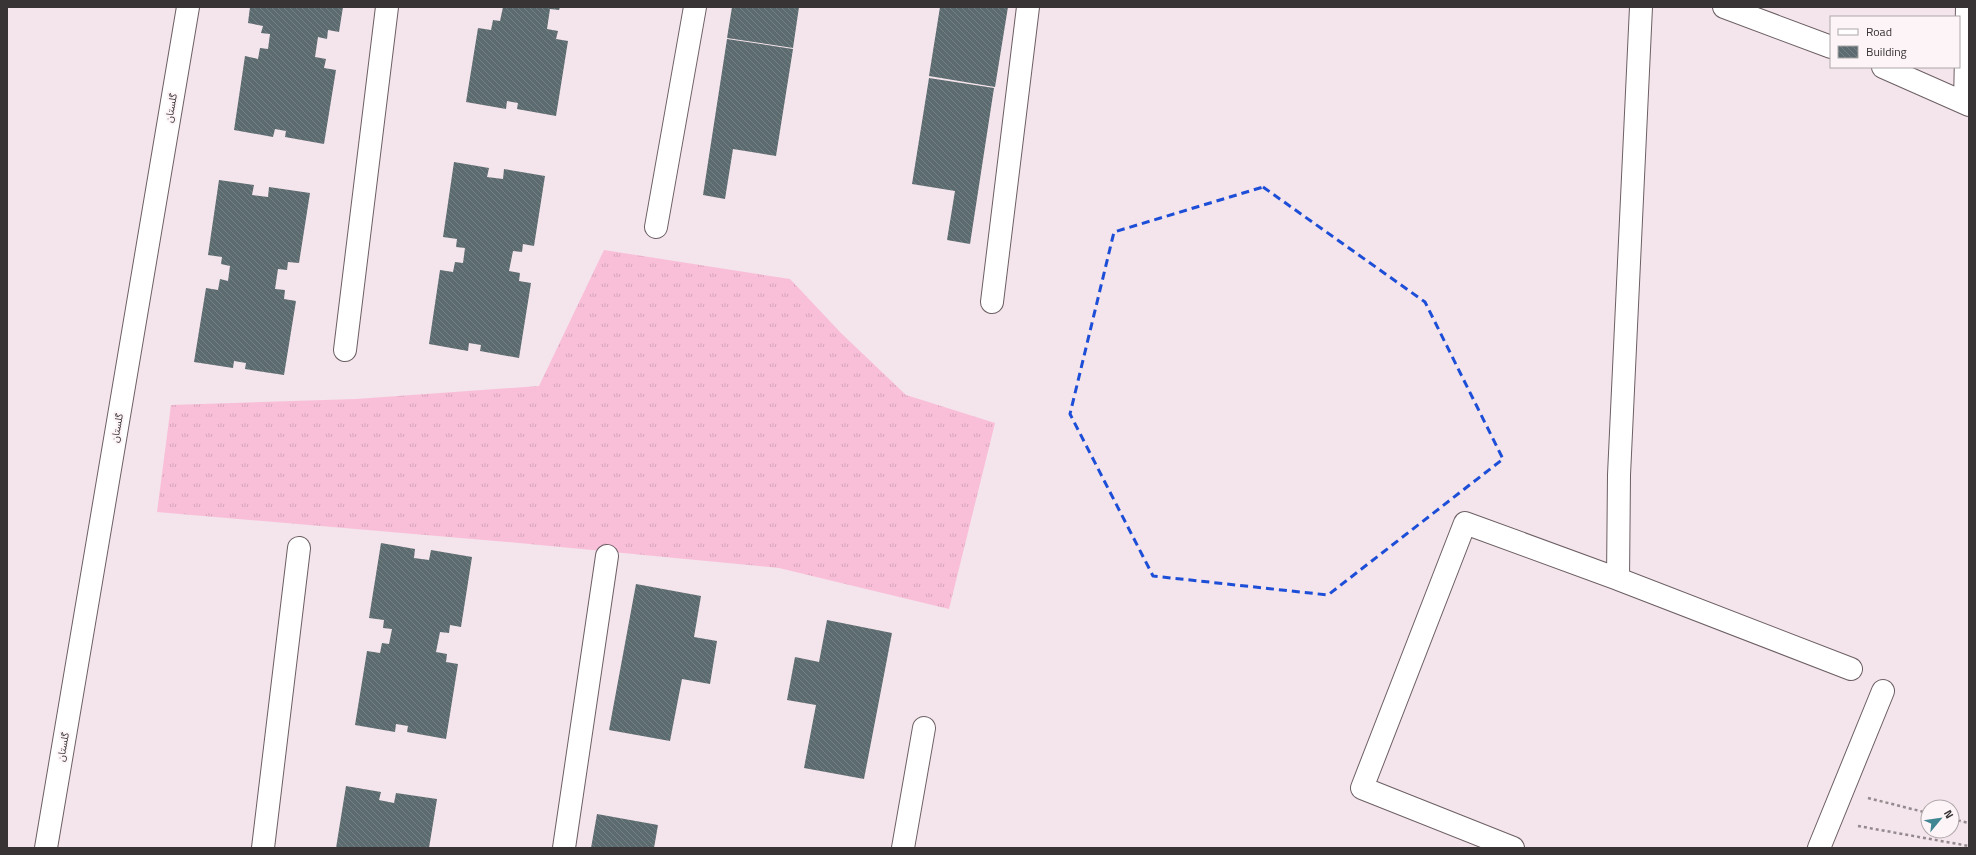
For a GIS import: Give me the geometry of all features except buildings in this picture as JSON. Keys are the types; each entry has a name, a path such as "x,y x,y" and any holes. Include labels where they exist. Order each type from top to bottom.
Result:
{"street":[{"name":"گلستان","path":"46,848 188,7"},
{"path":"345,350 387,7"},
{"path":"656,227 695,7"},
{"path":"992,302 1028,7"},
{"path":"1618,579 1619,475 1641,7"},
{"path":"1724,7 1830,47"},
{"path":"1886,68 1967,104 1967,7"},
{"path":"1513,848 1362,788 1465,523 1618,579 1851,669"},
{"path":"263,848 299,548"},
{"path":"564,848 607,556"},
{"path":"1819,848 1883,690"},
{"path":"903,848 924,728"}],"path":[{"path":"1842,792 1920,811"},
{"path":"1830,820 1969,846"}],"highlighted area":[{"path":"1263,187 1425,302 1503,459 1328,595 1153,576 1070,414 1114,232"}],"green space":[{"path":"604,250 790,279 841,333 906,395 995,423 949,609 779,568 519,543 157,512 171,405 356,399 539,386"}]}
